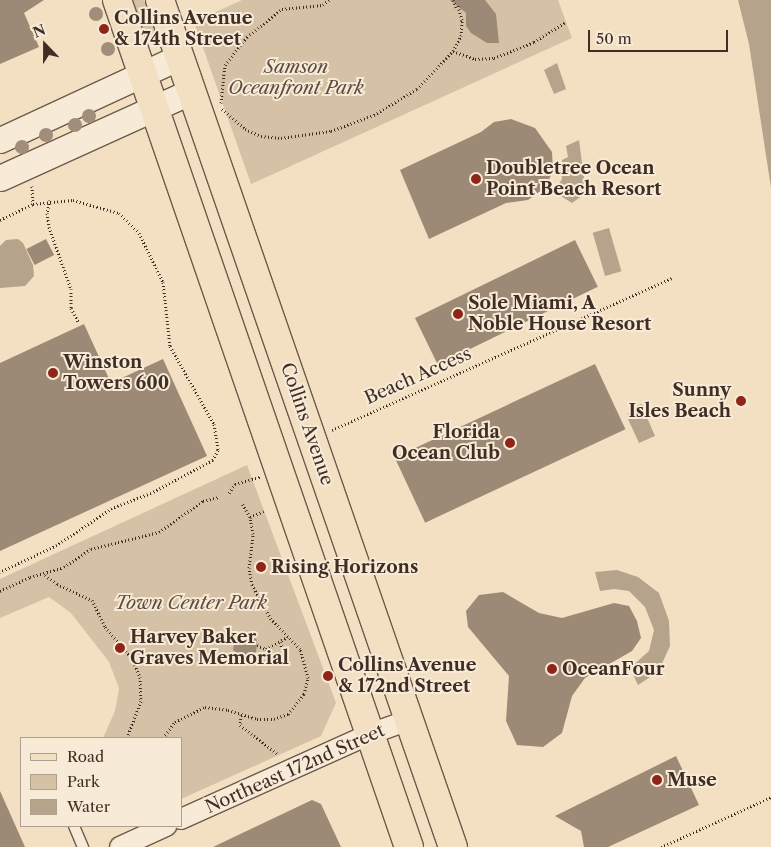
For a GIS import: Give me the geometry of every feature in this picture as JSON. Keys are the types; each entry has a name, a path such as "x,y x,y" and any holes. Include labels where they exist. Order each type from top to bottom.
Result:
{"main road":[{"path":"117,0 409,847"},
{"name":"Collins Avenue","path":"160,0 453,847"}],"street":[{"path":"0,140 180,57"},
{"path":"0,178 192,91"},
{"name":"Northeast 172nd Street","path":"182,819 370,734 409,720"},
{"path":"130,845 164,827"}],"lane":[{"path":"74,827 83,847"}],"path":[{"path":"329,0 323,5 282,9 234,49 225,65 221,107 245,129 261,136 281,138 307,136 352,124 399,103 416,89 452,50 461,36 462,20 453,0"},
{"path":"452,50 475,59 494,58 534,42 566,22"},
{"path":"30,178 34,204"},
{"path":"50,200 47,213 49,227 68,281 71,308 78,321"},
{"path":"0,220 34,204 50,200 73,200 119,213 139,233 163,282 170,346 214,424 218,450 214,460 151,493 112,508 57,545 0,572"},
{"name":"Beach Access","path":"312,438 672,278"},
{"path":"229,493 235,484 261,476"},
{"path":"0,591 30,577 45,574 91,549 159,532 203,501 219,497"},
{"path":"164,737 175,722 205,707 257,719 274,719 288,714 304,694 308,678 300,649 262,608 252,585 250,517 242,503"},
{"path":"250,517 264,511"},
{"path":"45,574 57,584 92,600 105,627 132,658 140,677 141,701 127,737"},
{"path":"266,649 288,637"},
{"path":"280,642 283,651"},
{"path":"257,645 266,649 274,658"},
{"path":"241,714 240,725 282,756"},
{"path":"661,847 771,797"}],"green space":[{"path":"133,0 144,0 155,33 154,39 146,38"},
{"name":"Samson Oceanfront Park","path":"242,0 558,0 572,38 251,184 194,22"},
{"name":"Town Center Park","path":"247,465 336,703 321,736 182,799 182,737 103,737 115,711 119,688 109,662 71,613 49,597 0,618 0,579"}],"water":[{"path":"738,0 771,0 771,188 749,44"},
{"path":"557,63 566,89 554,94 544,70"},
{"path":"579,140 586,193 572,203 554,192 562,179 562,160 568,157 566,146"},
{"path":"609,228 621,271 605,276 593,233"},
{"path":"18,239 23,243 33,265 34,276 25,286 0,288 0,246 6,240"},
{"path":"641,404 650,408 646,415 655,436 639,443 627,417 630,409"},
{"path":"617,570 638,577 659,593 669,621 670,646 658,672 638,685 630,668 649,651 654,630 645,607 629,591 614,589 600,591 595,572"}],"building":[{"path":"0,0 44,0 24,13 39,47 0,64"},
{"path":"450,0 485,0 496,14 499,43 487,43 471,33 466,26 466,13"},
{"name":"Doubletree Ocean Point Beach Resort","path":"511,119 535,128 552,152 553,170 546,187 528,200 506,203 429,239 400,170 481,132 494,122"},
{"path":"46,239 54,255 35,265 26,249"},
{"path":"575,240 598,287 438,365 415,318"},
{"path":"84,324 111,383 163,359 207,456 0,551 0,363"},
{"name":"Florida Ocean Club","path":"595,364 625,429 425,523 395,457"},
{"name":"OceanFour","path":"503,592 539,613 562,618 614,603 629,606 637,621 641,638 632,651 585,678 572,696 562,733 543,747 517,745 506,721 509,676 468,627 466,611 479,595"},
{"path":"247,632 257,640 256,652 243,658 233,650 235,638"},
{"name":"Muse","path":"676,756 699,805 608,847 584,847 581,831 555,816"},
{"path":"0,791 25,847 0,847"},
{"path":"312,800 321,804 341,847 213,847"}],"place":[{"name":"Collins Avenue & 174th Street","path":"104,29"},
{"name":"Doubletree Ocean Point Beach Resort","path":"476,179"},
{"name":"Sole Miami, A Noble House Resort","path":"458,314"},
{"name":"Winston Towers 600","path":"53,373"},
{"name":"Sunny Isles Beach","path":"741,401"},
{"name":"Florida Ocean Club","path":"510,443"},
{"name":"Rising Horizons","path":"261,567"},
{"name":"Harvey Baker Graves Memorial","path":"120,648"},
{"name":"OceanFour","path":"552,669"},
{"name":"Collins Avenue & 172nd Street","path":"328,676"},
{"name":"Muse","path":"657,780"}]}
